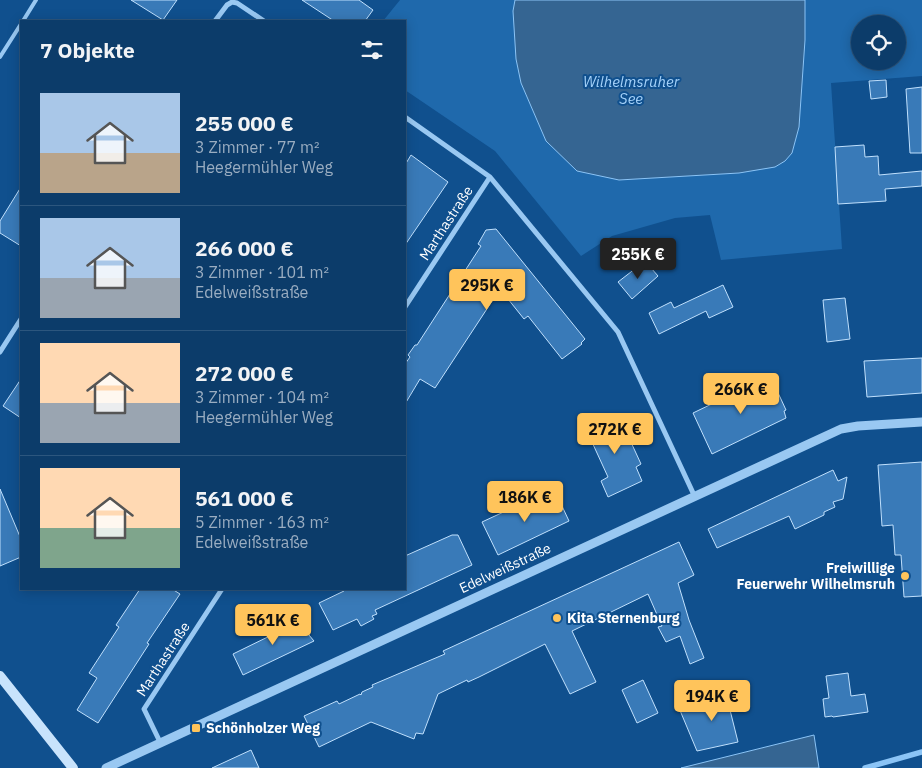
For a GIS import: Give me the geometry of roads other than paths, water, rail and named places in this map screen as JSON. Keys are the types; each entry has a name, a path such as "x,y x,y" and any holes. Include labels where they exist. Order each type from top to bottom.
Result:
{"main road":[{"path":"0,676 73,768"}],"street":[{"path":"217,20 227,5 232,2 237,3 262,20"},
{"path":"406,118 490,176 618,332 694,496"},
{"name":"Marthastraße","path":"406,305 490,176"},
{"path":"0,352 20,321"},
{"name":"Edelweißstraße","path":"106,768 841,429 858,426 922,422"},
{"name":"Marthastraße","path":"161,744 144,709 221,590"}],"lane":[{"path":"23,20 36,0"},
{"path":"0,57 20,25"}],"water":[{"name":"Wilhelmsruher See","path":"515,0 805,0 805,40 799,127 792,153 785,161 775,167 739,173 619,180 577,171 546,141 521,83 516,59 513,11"},
{"path":"814,735 819,768 681,768"}],"waterway":[{"path":"865,768 922,752"}],"place":[{"name":"Freiwillige Feuerwehr Wilhelmsruh","path":"905,576"},
{"name":"Kita Sternenburg","path":"557,618"},
{"name":"Schönholzer Weg","path":"196,728"}]}
